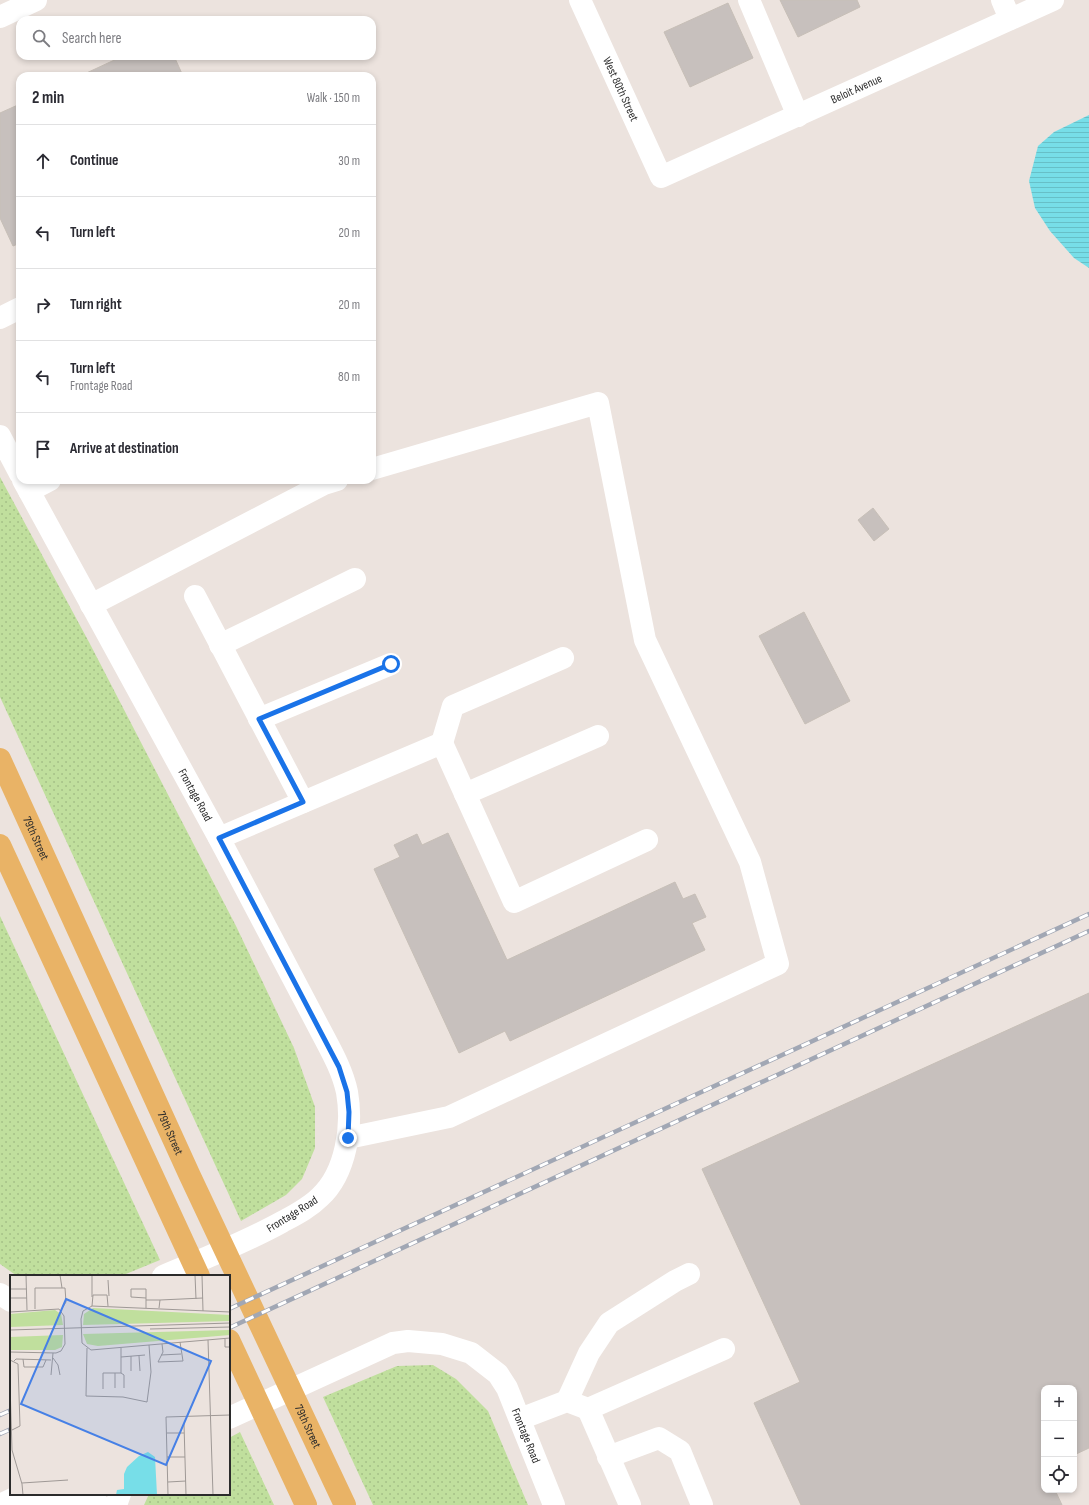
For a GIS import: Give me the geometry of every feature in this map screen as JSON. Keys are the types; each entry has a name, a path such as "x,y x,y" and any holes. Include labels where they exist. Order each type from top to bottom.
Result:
{"main road":[{"name":"79th Street","path":"0,759 190,1176 345,1505"},
{"path":"0,845 199,1275"},
{"path":"230,1342 302,1496"}],"street":[{"path":"0,17 36,0"},
{"name":"West 80th Street","path":"580,0 661,178"},
{"path":"749,0 798,116"},
{"name":"Beloit Avenue","path":"661,178 798,116 1006,10 1053,0"},
{"path":"0,318 16,310"},
{"path":"348,1138 449,1117 778,964 750,862 645,640 598,402 376,469"},
{"name":"Frontage Road","path":"0,436 16,467"},
{"name":"Frontage Road","path":"25,484 219,838 339,1067 347,1092 349,1112 348,1138 343,1158 336,1176 321,1197 301,1212 260,1234 165,1275"},
{"path":"91,605 324,484"},
{"path":"220,645 355,579"},
{"path":"195,596 303,802"},
{"path":"563,658 453,706 442,743 514,902 647,840"},
{"path":"259,719 391,664"},
{"path":"465,794 598,736"},
{"path":"219,838 442,743"},
{"path":"567,1401 588,1353 609,1322 675,1281 689,1274"},
{"path":"0,1294 10,1300"},
{"name":"Frontage Road","path":"230,1418 393,1343 408,1341 442,1344 471,1353 498,1374 507,1388 554,1505"},
{"path":"520,1419 567,1401 588,1409 724,1349"},
{"path":"588,1409 630,1505"},
{"path":"608,1457 659,1438 680,1451 702,1505"},
{"path":"0,1505 21,1495 99,1505"},
{"path":"116,1505 120,1495"}],"green space":[{"path":"0,477 90,644 236,926 294,1048 315,1107 315,1148 302,1179 286,1195 241,1221 0,697"},
{"path":"0,916 160,1260 123,1275 16,1275 0,1264"},
{"path":"433,1365 456,1379 488,1411 528,1505 373,1505 323,1397 397,1366"},
{"path":"240,1432 274,1505 144,1505 149,1495 230,1495 230,1437"}],"water":[{"path":"1089,115 1089,268 1074,258 1050,231 1035,208 1029,181 1038,146 1054,132"}],"building":[{"path":"780,0 857,0 860,7 798,37"},
{"path":"728,3 753,58 690,87 664,32"},
{"path":"114,60 176,60 181,72 89,72"},
{"path":"16,106 16,245 13,246 0,218 0,113"},
{"path":"873,508 889,529 874,541 858,520"},
{"path":"804,612 850,701 805,724 759,636"},
{"path":"448,833 507,960 675,882 683,899 695,894 706,917 692,923 705,950 510,1041 505,1031 459,1053 374,869 400,857 394,845 417,834 422,845"},
{"path":"1089,993 1089,1448 1077,1454 1077,1385 1041,1385 1041,1493 1056,1493 1062,1505 801,1505 754,1403 800,1382 702,1169"}],"railway":[{"path":"230,1309 1089,914"},
{"path":"230,1328 1089,931"},
{"path":"0,1415 10,1410"},
{"path":"0,1434 10,1429"}],"route":[{"path":"348,1138 349,1112 347,1092 339,1067 219,838 303,802 259,719 391,664"}]}
